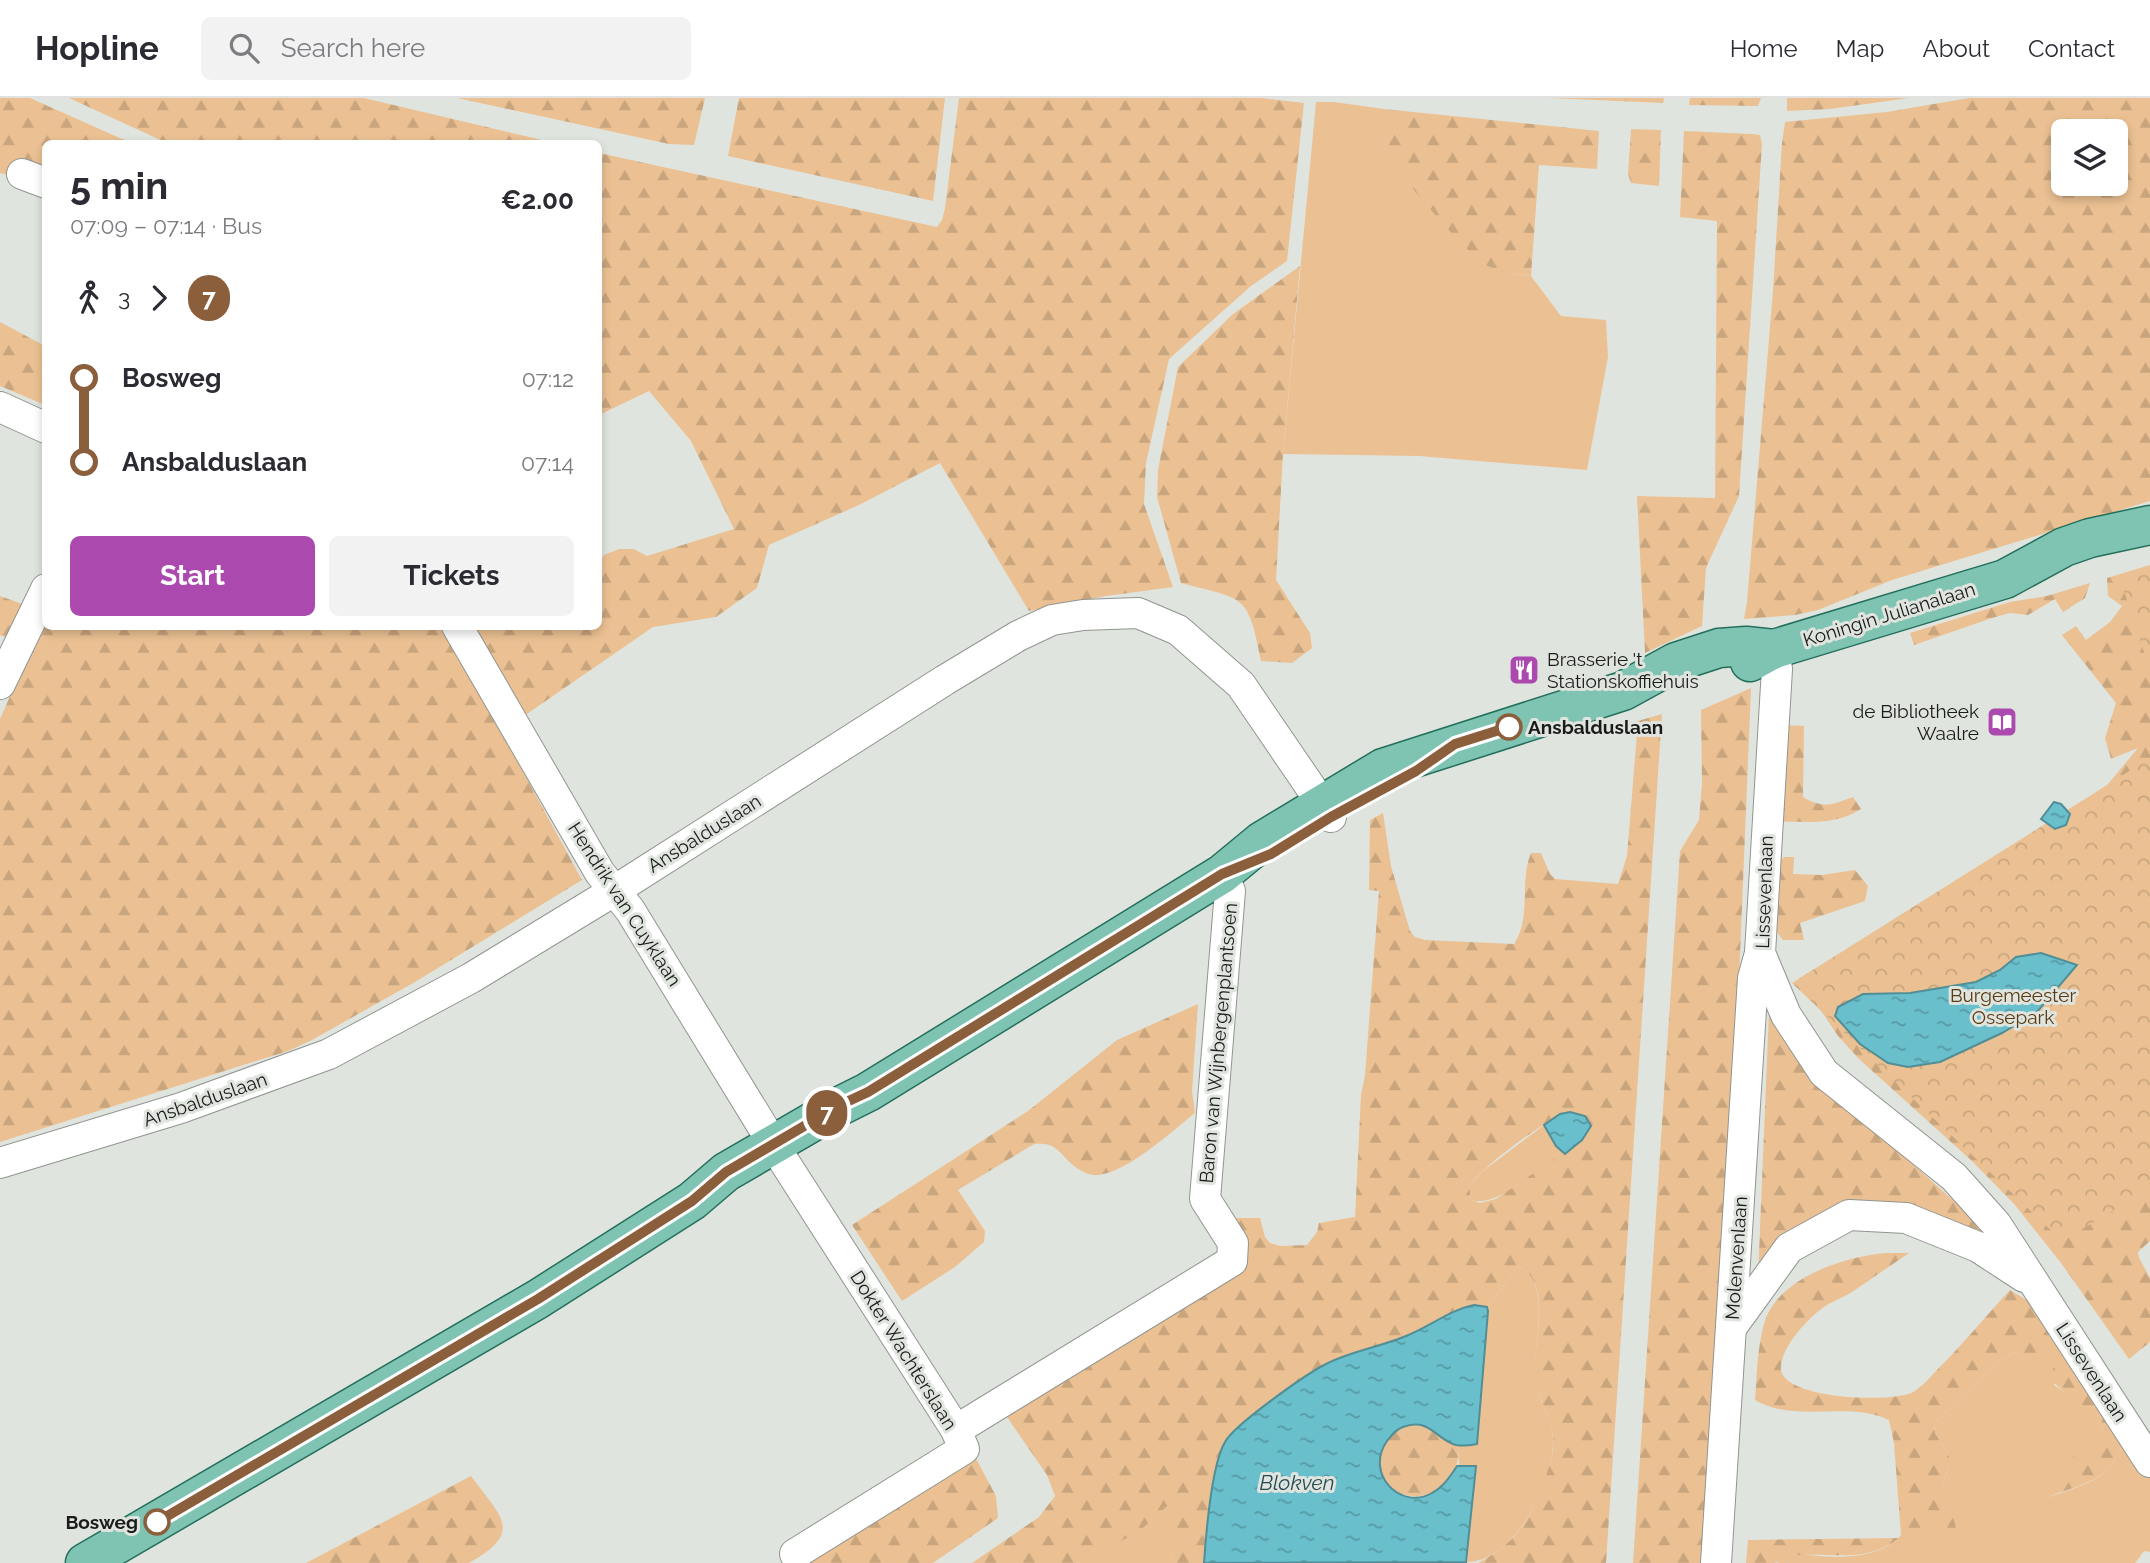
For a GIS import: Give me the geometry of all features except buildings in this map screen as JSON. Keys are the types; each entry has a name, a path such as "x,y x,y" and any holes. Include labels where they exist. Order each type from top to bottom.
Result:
{"main road":[{"name":"Koningin Julianalaan","path":"1773,649 2005,579 2064,547 2090,538 2150,526"},
{"name":"Koningin Julianalaan","path":"2005,579 2043,576 2096,563 2150,541"},
{"path":"85,1563 117,1551 538,1299 692,1201 726,1172 777,1149 840,1105 868,1092 1222,874 1262,841 1327,810 1383,768 1623,691 1676,662 1719,648 1746,646 1773,649"}],"street":[{"path":"0,407 42,426"},
{"path":"3,668 42,596"},
{"name":"Ansbalduslaan","path":"0,1163 181,1108 329,1054 471,978 1018,636 1052,620 1083,615 1138,613 1178,630 1241,685 1327,810"},
{"name":"Hendrik van Cuyklaan","path":"459,630 600,873 645,933 777,1149"},
{"name":"Lissevenlaan","path":"1773,649 1777,669 1760,953 1786,1015 1824,1073 1954,1177 1996,1224 2150,1462"},
{"name":"Baron van Wijnbergenplantsoen","path":"956,1430 1232,1261 1233,1243 1205,1199 1230,891 1222,874"},
{"name":"Molenvenlaan","path":"1716,1563 1753,978 1760,953"},
{"name":"Dokter Wachterslaan","path":"777,1149 956,1430 964,1449 795,1554"},
{"name":"Lissevenlaan","path":"1731,1328 1790,1248 1849,1215 1906,1218 1978,1247 2033,1283"}],"green space":[{"path":"0,98 30,98 124,140 42,140 42,169 18,178 0,173"},
{"path":"69,98 364,98 541,140 160,140"},
{"path":"457,98 705,98 694,145 669,144"},
{"path":"739,98 945,98 933,201 728,156"},
{"path":"959,98 1261,98 1304,103 1287,261 1251,286 1169,359 1146,463 1144,504 1173,587 1106,596 1029,611 940,463 859,505 769,545 757,588 716,617 653,627 521,718 473,630 602,630 604,555 619,549 634,549 647,556 734,529 691,441 649,391 602,414 602,154 937,227 945,208"},
{"path":"1549,98 1664,98 1663,103"},
{"path":"1690,98 1761,98 1758,106 1689,105"},
{"path":"1787,98 1909,98 1830,109 1787,111"},
{"path":"1969,98 2150,98 2150,501 1892,580 1818,610 1795,615 1744,619 1785,122 1887,112"},
{"path":"1316,102 1384,109 1384,149 1390,159 1443,222 1484,264 1531,276 1561,316 1606,320 1608,357 1587,470 1419,456 1283,454"},
{"path":"1384,109 1599,131 1597,169 1539,165 1531,276 1501,271 1484,264 1432,211 1385,151 1382,136"},
{"path":"1631,129 1661,130 1659,186 1631,183 1628,174"},
{"path":"1684,131 1760,135 1762,144 1739,496 1706,568 1702,626 1645,653 1637,496 1715,498 1717,221 1680,217"},
{"path":"1300,266 1283,454 1276,580 1310,633 1312,648 1292,663 1261,661 1252,623 1240,603 1231,597 1181,583 1157,497 1158,470 1178,367 1233,314"},
{"path":"0,322 42,344 42,404 0,386"},
{"name":"Burgemeester Ossepark","path":"2150,565 2150,1241 2138,1252 2150,1278 2150,1342 2129,1359 2061,1263 2015,1205 1972,1161 1859,1059 1838,1036 1799,978 2099,833 2108,784 2138,748 2111,759 2105,738 2116,703 2062,635 2076,626 2086,640 2110,622 2122,606 2108,596 2107,578"},
{"path":"2150,566 2150,670 2119,576"},
{"path":"2090,583 2085,598 2063,612 2055,599 2028,615 2010,613 1914,645 1910,633 2010,602 2047,596"},
{"path":"0,596 22,604 7,638 0,635"},
{"path":"42,624 42,630 446,630 582,880 415,982 288,1051 0,1142 0,719"},
{"path":"1751,688 1739,980 1707,1563 1633,1563 1680,851 1699,820 1702,783 1701,710"},
{"path":"1662,714 1606,1563 1478,1563 1502,1548 1520,1530 1544,1482 1552,1453 1552,1428 1535,1379 1539,1319 1537,1289 1531,1276 1521,1267 1517,1268 1487,1307 1456,1311 1398,1339 1327,1364 1289,1388 1231,1434 1220,1452 1217,1466 1210,1500 1204,1563 1172,1563 1176,1498 1143,1528 1105,1551 1076,1563 972,1563 1039,1517 1055,1496 1047,1475 1000,1407 1222,1271 1223,1218 1260,1218 1265,1237 1270,1243 1280,1246 1307,1245 1317,1232 1319,1223 1355,1217 1361,1095 1365,1075 1379,891 1369,890 1370,820 1383,813 1391,866 1410,931 1415,937 1425,940 1514,944 1523,923 1526,875 1531,853 1541,853 1555,879 1618,884 1627,856 1638,721","holes":["1560,1114 1582,1140 1496,1199 1480,1203 1471,1200 1469,1185 1479,1175 1512,1147"]},
{"path":"1781,725 1804,726 1803,797 1828,804 1853,797 1861,809 1831,820 1780,822"},
{"name":"Burgemeester Ossepark","path":"2150,758 2150,1189 2062,1241 1792,983"},
{"path":"1784,857 1794,857 1793,874 1822,875 1855,870 1868,886 1865,901 1800,923 1804,940 1783,940 1769,922 1772,870"},
{"path":"1198,1004 1192,1091 1195,1113 1149,1150 1111,1172 1099,1175 1086,1173 1074,1166 1057,1149 1034,1144 958,1190 985,1231 984,1242 955,1267 902,1301 852,1225 1028,1111 1117,1040"},
{"path":"1769,1012 1783,1026 1835,1095 1992,1235 1989,1242 1879,1205 1758,1277"},
{"path":"1544,1125 1556,1146 1565,1154 1505,1193 1481,1201 1471,1200 1469,1185 1483,1171"},
{"path":"1885,1253 1909,1253 1852,1292 1827,1305 1797,1333 1786,1350 1781,1366 1785,1377 1797,1386 1817,1392 1864,1398 1904,1395 1915,1391 2010,1290 2064,1328 2033,1361 2025,1360 2014,1353 1994,1365 1934,1424 1935,1433 1949,1456 1943,1484 1957,1531 1945,1535 1901,1535 1894,1443 1889,1420 1856,1412 1787,1410 1755,1400 1764,1324 1771,1308 1782,1294 1797,1282 1832,1265"},
{"path":"1521,1267 1530,1275 1536,1287 1539,1314 1535,1369 1539,1395 1552,1430 1552,1454 1540,1495 1516,1534 1501,1549 1484,1559 1466,1562 1476,1466 1459,1466 1458,1445 1475,1445 1487,1307 1517,1268"},
{"path":"2064,1328 2075,1339 2054,1385 2100,1416 2103,1431 2097,1440 2087,1446 2048,1497 2087,1483 2107,1470 2120,1451 2133,1415 2150,1442 2150,1552 2144,1551 2135,1563 1777,1563 1797,1555 1840,1557 1874,1552 1901,1535 1945,1535 1943,1484 1949,1456 1935,1433 1934,1424 1994,1365 2014,1353 2025,1360"},
{"path":"2075,1339 2133,1415 2120,1451 2107,1470 2086,1483 2047,1497 2062,1469 2103,1431 2100,1416 2072,1399 2052,1381 2053,1368"},
{"path":"1410,1425 1431,1427 1458,1445 1457,1463 1450,1477 1428,1494 1403,1494 1384,1480 1379,1470 1379,1458 1388,1441 1398,1430"},
{"path":"972,1451 996,1496 998,1518 933,1563 788,1563"},
{"path":"471,1476 498,1513 502,1533 486,1552 469,1563 306,1563"},
{"path":"1177,1497 1172,1563 1076,1563 1130,1535"},
{"path":"1899,1538 1887,1546 1863,1554 1795,1555 1774,1563 1746,1563 1748,1540"}],"water":[{"path":"2054,802 2061,804 2070,814 2066,825 2055,829 2041,819"},
{"path":"2041,953 2077,965 2037,1012 2002,1033 1940,1062 1908,1067 1888,1063 1860,1044 1835,1016 1838,1007 1863,994 1910,993 1976,982 2000,970 2016,957"},
{"path":"1570,1112 1585,1116 1591,1126 1582,1140 1565,1154 1556,1146 1544,1125 1560,1114"},
{"name":"Blokven","path":"1474,1305 1487,1307 1488,1311 1477,1444 1456,1445 1420,1425 1403,1427 1387,1441 1381,1453 1380,1466 1389,1486 1398,1493 1420,1497 1440,1488 1457,1466 1476,1466 1466,1562 1204,1563 1216,1467 1225,1442 1231,1434 1271,1400 1326,1364 1406,1336"}],"bus line":[{"name":"7","path":"157,1522 538,1299 692,1201 726,1172 840,1105 868,1092 1222,874 1271,854 1331,817 1416,771 1455,744 1509,727"}],"place":[{"name":"Brasserie 't Stationskoffiehuis","path":"1524,670"},
{"name":"de Bibliotheek Waalre","path":"2002,722"},
{"name":"Ansbalduslaan","path":"1509,727"},
{"name":"Bosweg","path":"157,1522"}]}
